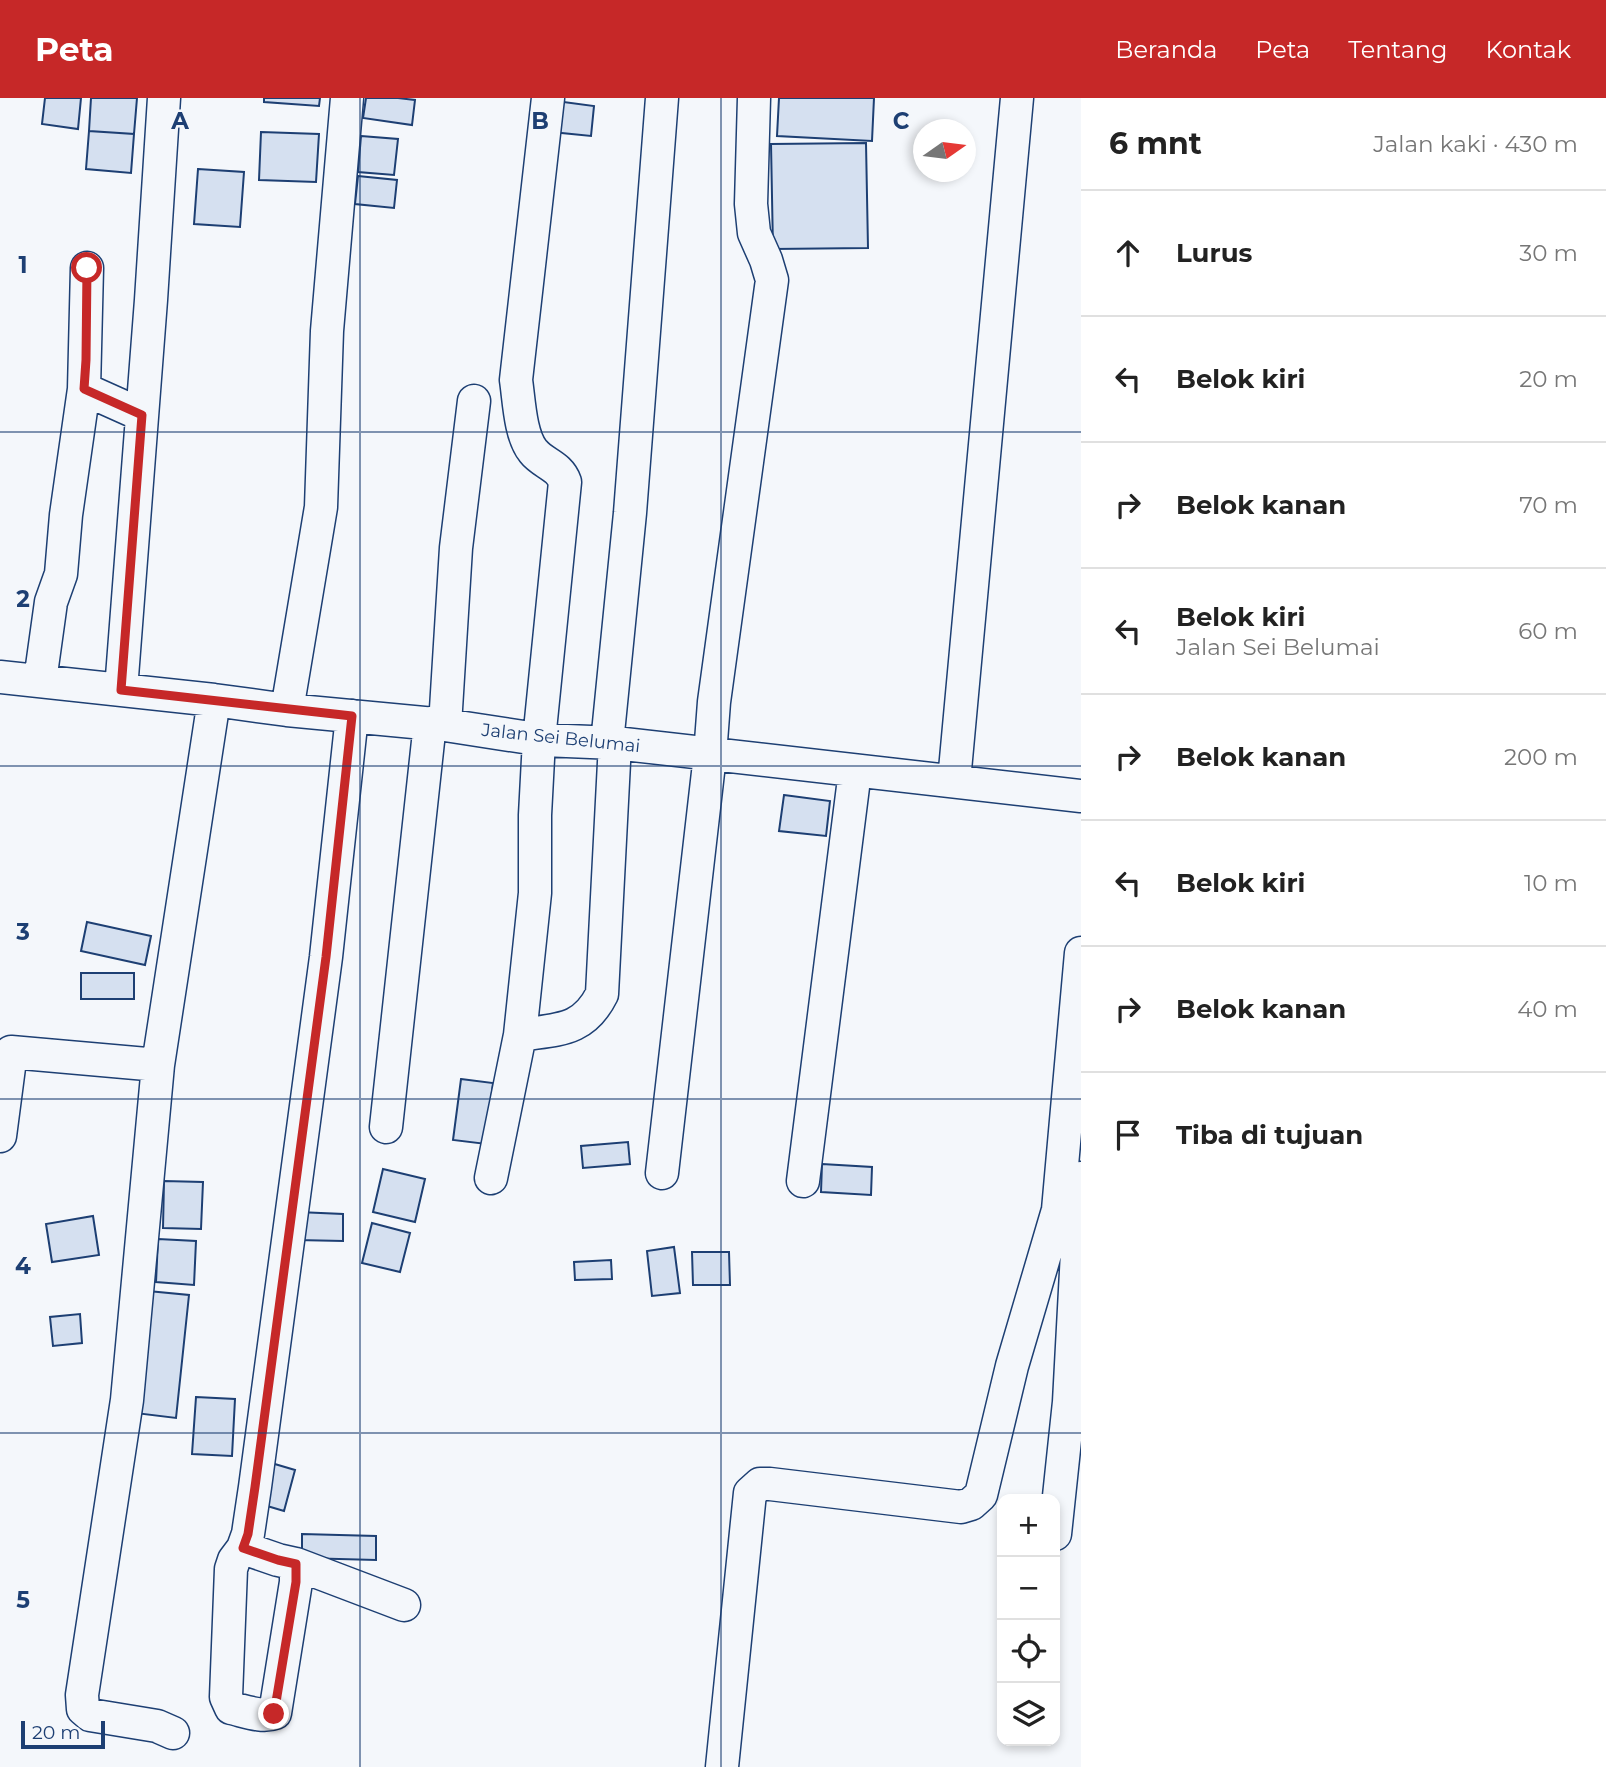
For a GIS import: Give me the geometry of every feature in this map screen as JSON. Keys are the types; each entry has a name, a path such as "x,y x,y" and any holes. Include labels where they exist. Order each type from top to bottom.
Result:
{"street":[{"path":"121,690 164,98"},
{"path":"287,710 321,507 327,331 347,98"},
{"path":"491,1178 520,1035 535,893 539,740 565,482 561,472 534,453 530,446 520,412 516,380 548,98"},
{"path":"520,1035 578,1023 596,1006 602,994 611,743 662,98"},
{"path":"662,1173 715,702 772,280 754,233 751,204 754,98"},
{"path":"954,781 1017,98"},
{"path":"40,681 51,602 61,574 66,515 84,389 87,268"},
{"path":"84,389 142,415"},
{"path":"386,1127 437,724 474,401"},
{"name":"Jalan Sei Belumai","path":"0,677 287,710 437,724 539,740 611,743 1081,796"},
{"path":"173,1733 157,1726 90,1715 83,1709 82,1695 127,1400 158,1065 214,700"},
{"path":"296,1564 296,1582 275,1713 259,1714 232,1708 226,1697 231,1569 248,1534 257,1473 324,971 352,716"},
{"path":"803,1181 855,771"},
{"path":"722,1767 750,1493 760,1484 769,1484 961,1507 971,1504 981,1495 1012,1366 1058,1210 1081,953"},
{"path":"0,1136 6,1051 158,1065"},
{"path":"1059,1494 1069,1402 1081,1170"},
{"path":"243,1548 296,1564 404,1605"}],"building":[{"path":"45,98 81,98 78,129 42,124"},
{"path":"91,98 137,98 134,134 89,131"},
{"path":"264,98 320,98 319,106 264,102"},
{"path":"366,98 415,100 412,125 363,118"},
{"path":"779,98 874,98 872,141 777,136"},
{"path":"556,101 594,106 591,136 552,132"},
{"path":"89,131 134,134 131,173 86,169"},
{"path":"261,132 319,134 316,182 259,180"},
{"path":"361,136 398,139 394,175 358,172"},
{"path":"866,143 868,248 773,249 771,144"},
{"path":"198,169 244,172 240,227 194,224"},
{"path":"358,176 397,180 394,208 355,204"},
{"path":"784,795 830,801 826,836 779,831"},
{"path":"87,922 151,936 145,965 81,951"},
{"path":"81,973 134,973 134,999 81,999"},
{"path":"461,1079 493,1083 486,1144 453,1140"},
{"path":"628,1142 630,1164 583,1168 581,1146"},
{"path":"822,1164 872,1167 871,1195 821,1192"},
{"path":"383,1169 425,1179 415,1222 373,1212"},
{"path":"164,1181 203,1182 201,1229 163,1228"},
{"path":"298,1212 343,1214 343,1241 297,1240"},
{"path":"93,1216 99,1255 52,1262 46,1224"},
{"path":"372,1223 410,1233 400,1272 362,1263"},
{"path":"158,1239 196,1241 194,1285 156,1282"},
{"path":"674,1247 680,1293 652,1296 647,1251"},
{"path":"692,1252 729,1252 730,1285 693,1285"},
{"path":"611,1260 612,1279 575,1280 574,1262"},
{"path":"148,1291 189,1295 176,1418 135,1413"},
{"path":"80,1314 82,1343 53,1346 50,1317"},
{"path":"196,1397 235,1399 232,1456 192,1454"},
{"path":"268,1462 295,1470 284,1511 257,1503"},
{"path":"302,1534 376,1536 376,1560 302,1558"}],"route":[{"path":"87,268 84,389 142,415 121,690 352,716 326,957 255,1487 248,1534 243,1548 296,1564 296,1582 274,1714"}]}
